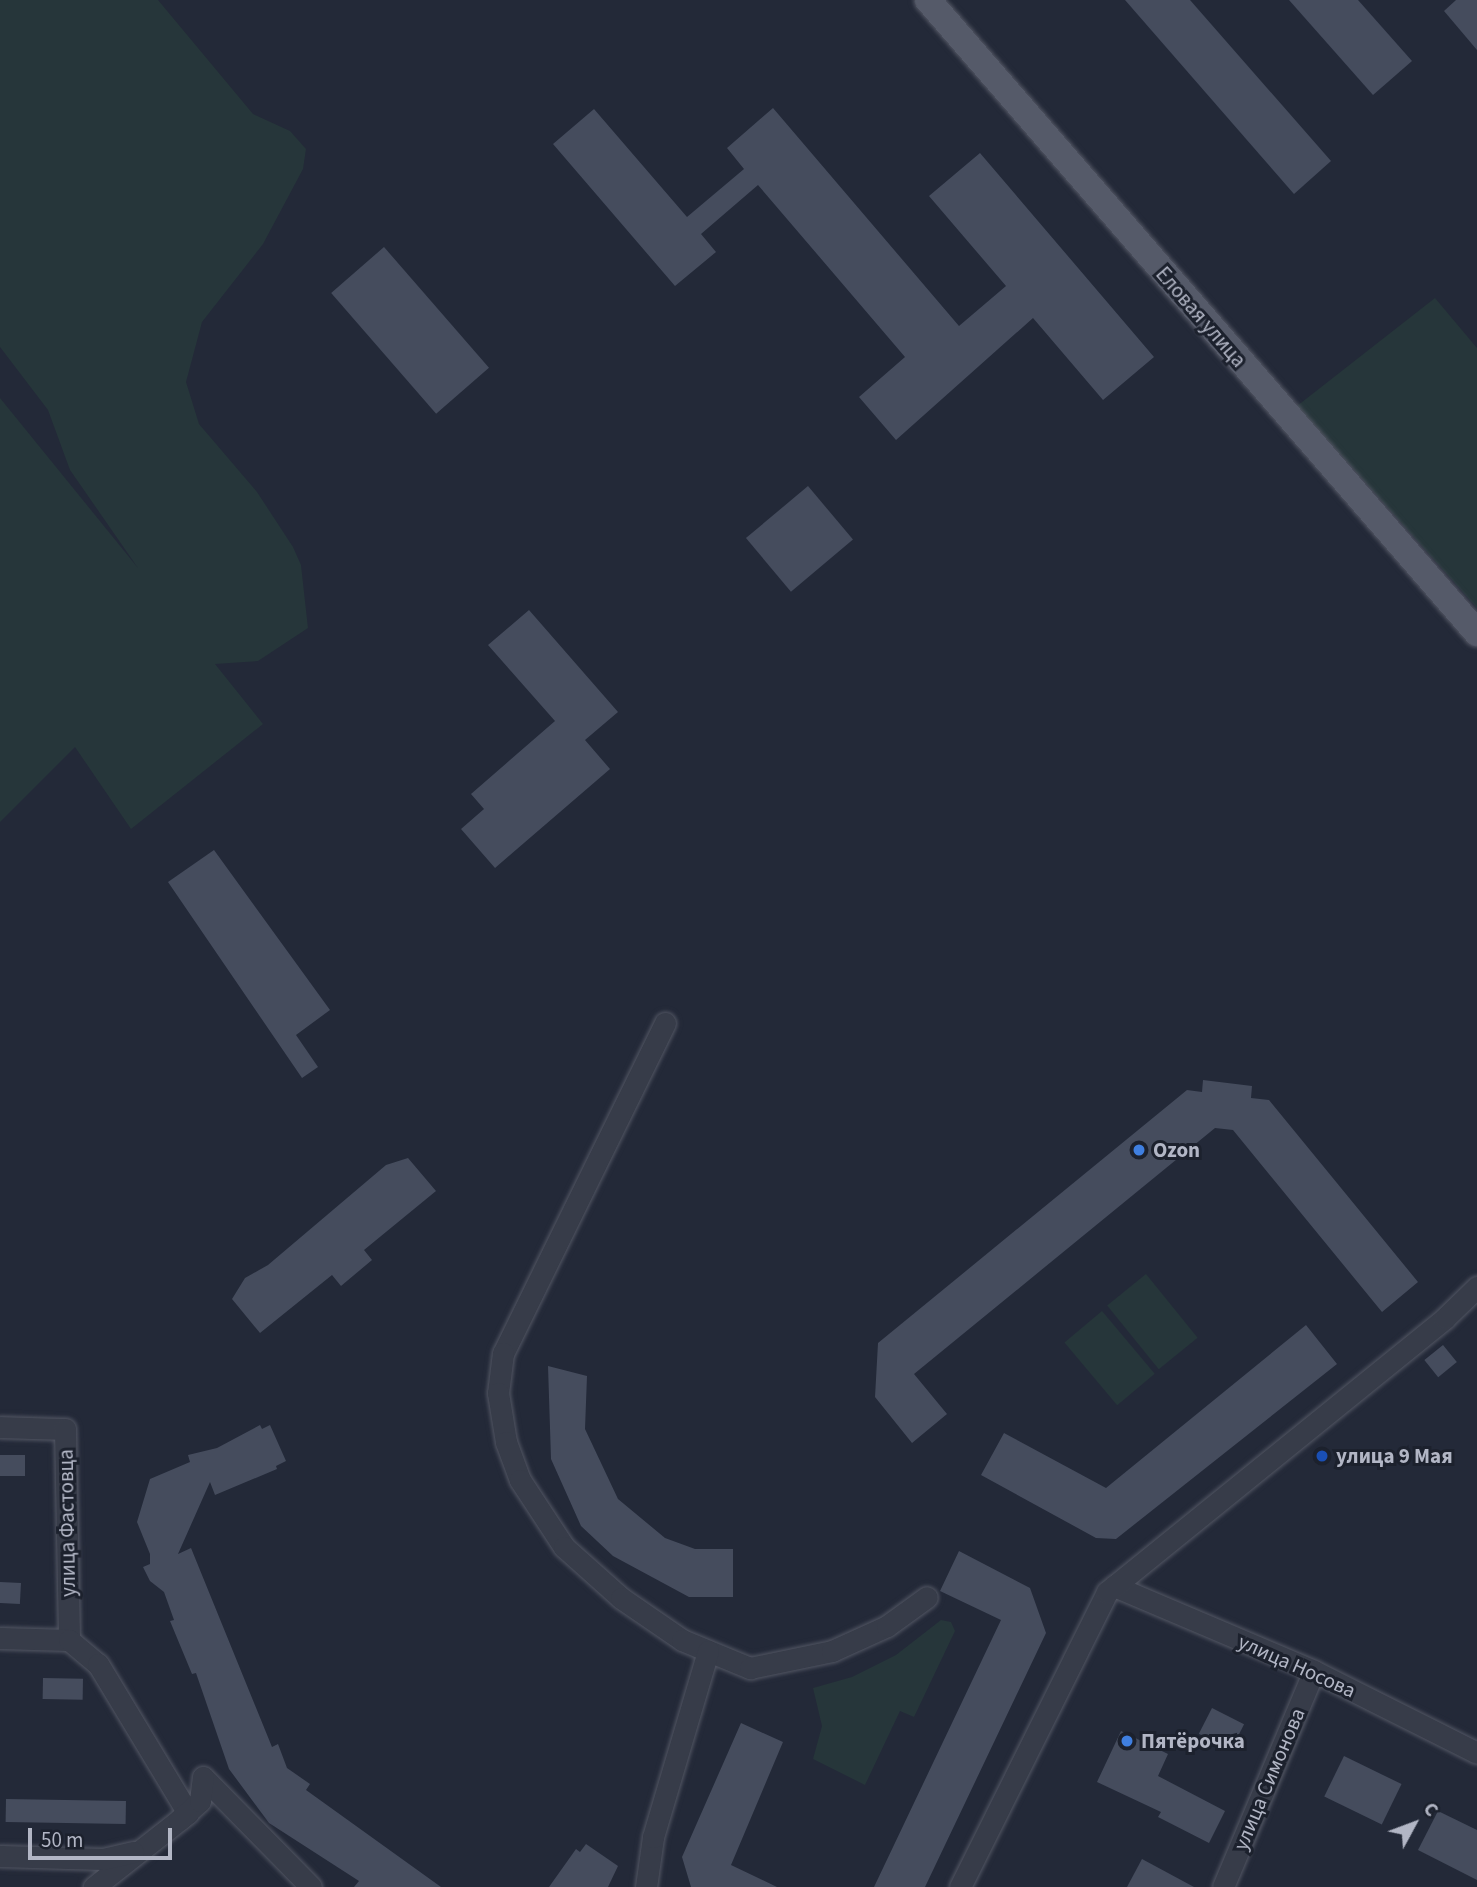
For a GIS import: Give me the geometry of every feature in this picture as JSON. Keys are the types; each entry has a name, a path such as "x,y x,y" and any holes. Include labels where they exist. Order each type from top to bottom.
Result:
{"main road":[{"name":"Еловая улица","path":"928,0 1477,632"}],"street":[{"path":"665,1023 503,1353 498,1393 506,1442 520,1480 564,1547 621,1598 682,1640 750,1668 796,1661 863,1639 927,1597"},
{"path":"960,1887 1102,1600 1114,1586 1445,1318 1477,1287"},
{"name":"улица Фастовца","path":"0,1427 65,1429 69,1640"},
{"name":"улица Носова","path":"1114,1586 1314,1671 1477,1753"},
{"path":"0,1638 69,1640 98,1664 194,1807"},
{"path":"646,1887 653,1837 708,1651"},
{"name":"улица Симонова","path":"1223,1887 1314,1671"},
{"path":"94,1887 194,1807 203,1777 311,1887"},
{"path":"0,1856 103,1859 139,1851"}],"shaded area":[{"path":"0,0 158,0 253,114 290,131 306,149 303,169 263,244 202,322 186,382 199,424 257,492 293,547 301,565 308,628 258,661 215,664 263,724 131,829 75,747 0,822 0,398 138,568 70,470 48,410 0,347"},
{"path":"1435,298 1477,348 1477,608 1297,406"},
{"path":"1146,1274 1198,1338 1159,1369 1107,1305"},
{"path":"1102,1311 1155,1374 1117,1405 1064,1342"},
{"path":"941,1620 951,1622 955,1631 914,1717 900,1711 865,1785 813,1759 822,1726 813,1688 852,1677 896,1655"}],"building":[{"path":"1125,0 1190,0 1331,161 1294,194"},
{"path":"1289,0 1358,0 1412,61 1373,95"},
{"path":"1456,0 1477,0 1477,50 1444,11"},
{"path":"773,108 959,326 1006,286 929,196 980,153 1154,357 1103,400 1033,318 896,440 859,397 905,357 758,185 701,234 716,252 675,286 553,144 594,109 687,217 744,169 727,148"},
{"path":"384,247 489,368 436,414 331,293"},
{"path":"808,486 853,540 791,592 746,538"},
{"path":"529,610 618,712 585,740 610,769 495,868 461,829 484,809 471,794 555,721 488,645"},
{"path":"214,850 330,1010 296,1035 318,1067 302,1078 168,882"},
{"path":"1203,1080 1252,1086 1251,1098 1269,1100 1418,1282 1382,1312 1233,1130 1215,1128 914,1374 947,1414 912,1443 875,1397 878,1343 1187,1090 1202,1092"},
{"path":"408,1158 436,1191 364,1250 372,1260 341,1286 332,1275 260,1333 232,1299 245,1278 268,1265 386,1165"},
{"path":"1306,1325 1337,1364 1116,1539 1096,1538 981,1475 1004,1433 1106,1488"},
{"path":"1443,1345 1457,1362 1438,1377 1424,1360"},
{"path":"548,1366 587,1376 585,1429 618,1499 665,1538 695,1549 733,1549 733,1597 689,1597 613,1556 581,1526 551,1459"},
{"path":"260,1425 262,1429 270,1425 286,1461 276,1466 277,1469 215,1495 210,1482 178,1554 191,1548 272,1747 278,1744 287,1768 310,1784 306,1790 441,1887 354,1887 359,1881 269,1823 229,1769 196,1673 192,1674 170,1621 174,1620 164,1592 150,1581 143,1567 150,1564 150,1554 137,1522 150,1479 190,1462 188,1455 217,1448"},
{"path":"0,1455 25,1455 25,1476 0,1476"},
{"path":"959,1551 1030,1588 1046,1633 925,1887 874,1887 1001,1620 940,1591"},
{"path":"0,1582 21,1583 20,1604 0,1603"},
{"path":"43,1678 83,1679 83,1700 43,1699"},
{"path":"1212,1708 1244,1724 1231,1750 1199,1734"},
{"path":"741,1723 783,1742 731,1865 777,1887 691,1887 682,1857"},
{"path":"1121,1731 1168,1754 1158,1776 1225,1811 1209,1843 1158,1817 1161,1812 1097,1782"},
{"path":"1344,1756 1402,1784 1382,1825 1324,1796"},
{"path":"6,1799 126,1801 126,1824 6,1822"},
{"path":"1438,1811 1477,1830 1477,1880 1418,1850"},
{"path":"586,1844 618,1866 608,1887 549,1887 576,1849 580,1852"},
{"path":"1142,1859 1194,1887 1127,1887"}],"place":[{"name":"Ozon","path":"1139,1150"},
{"name":"улица 9 Мая","path":"1322,1456"},
{"name":"Пятёрочка","path":"1127,1741"}]}
